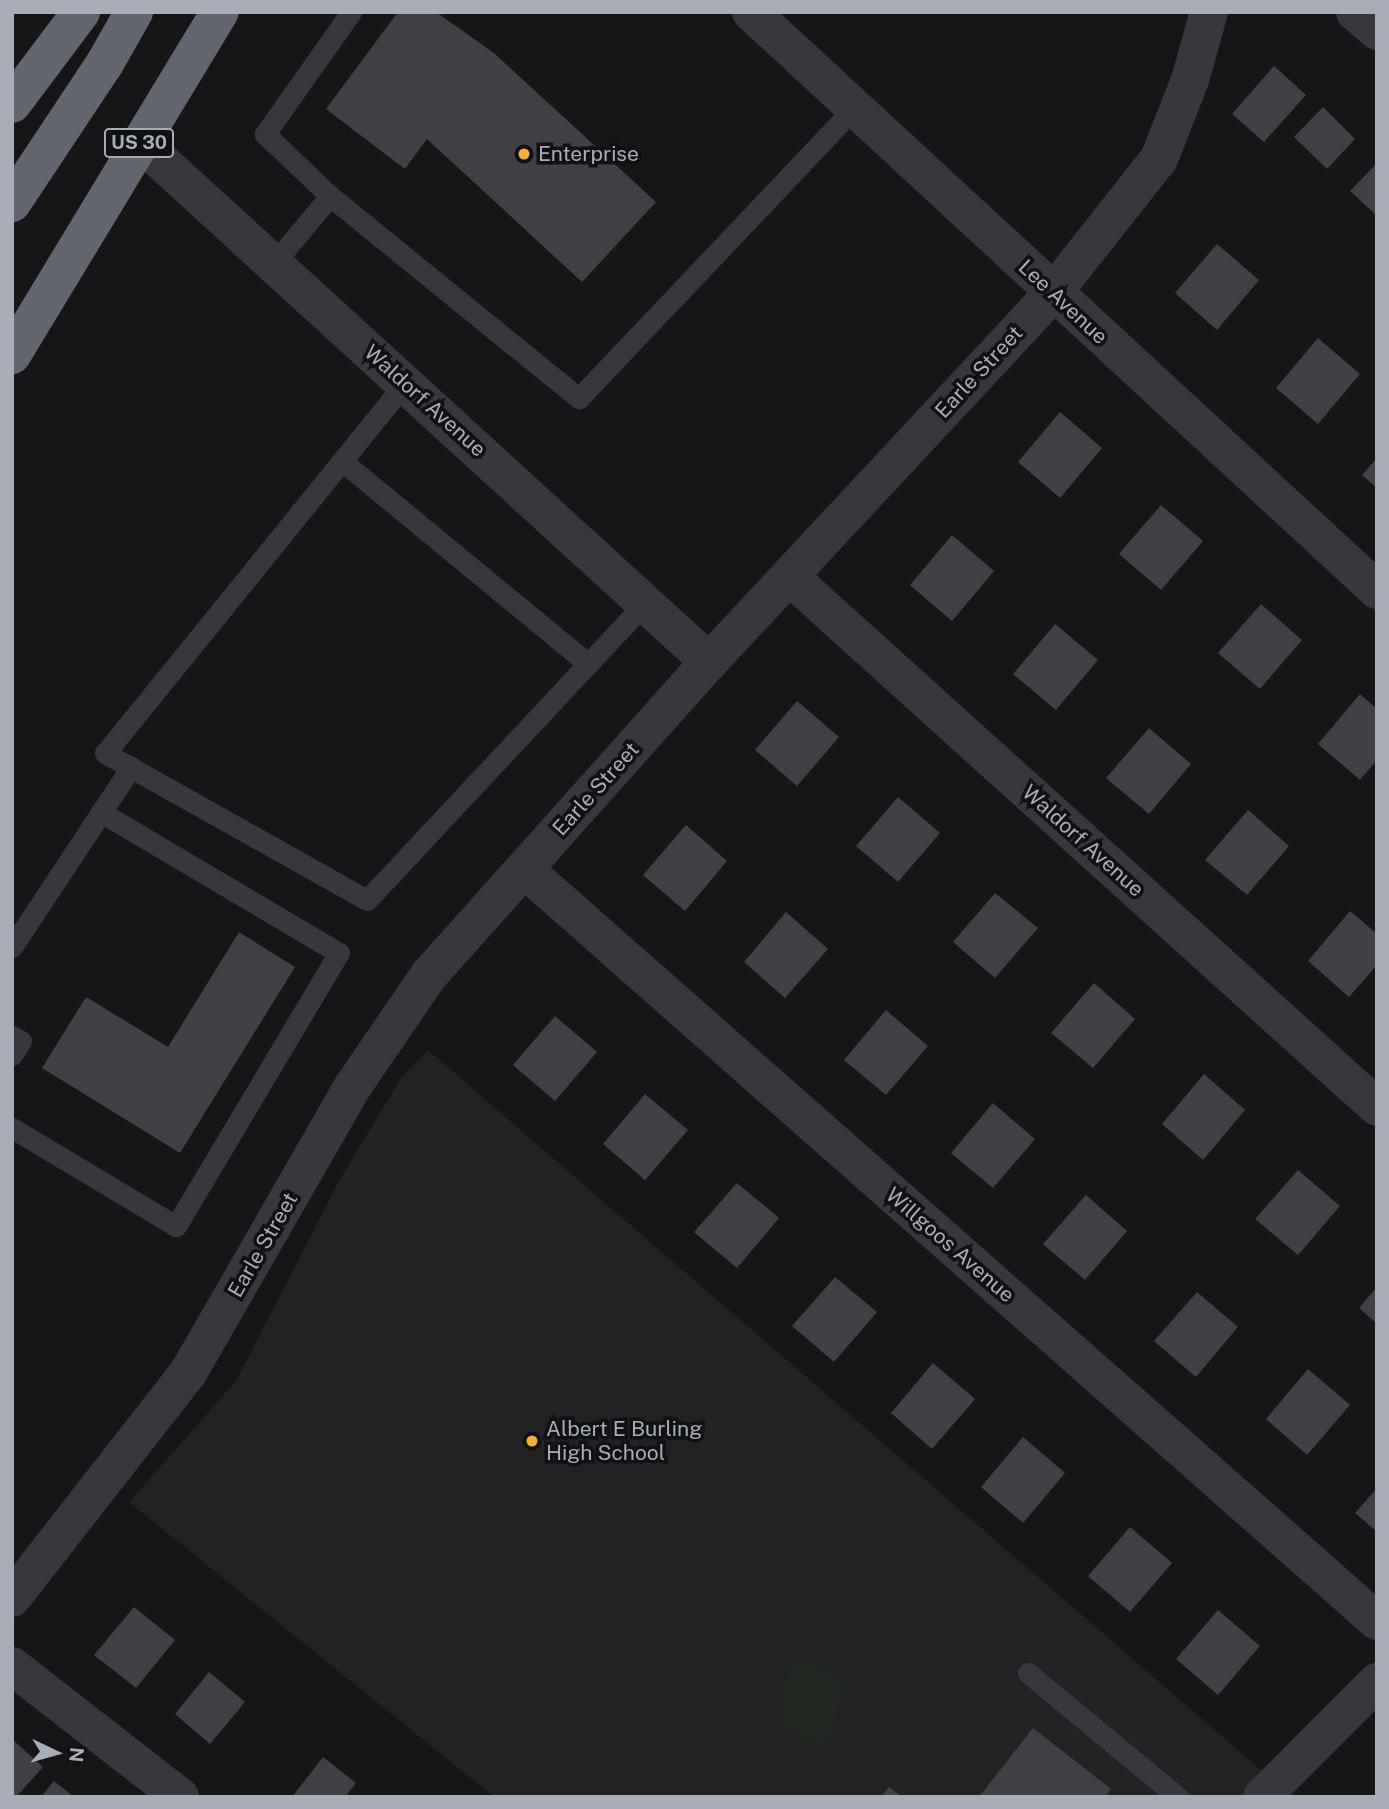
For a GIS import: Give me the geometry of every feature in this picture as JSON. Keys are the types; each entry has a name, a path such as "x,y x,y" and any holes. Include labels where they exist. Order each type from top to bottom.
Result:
{"highway":[{"path":"12,104 81,12"},
{"path":"12,203 98,74 134,12"},
{"name":"US 30","path":"12,355 220,12"},
{"path":"12,319 59,274"}],"street":[{"name":"Lee Avenue","path":"751,12 1377,590"},
{"name":"Earle Street","path":"12,1598 188,1373 353,1086 429,975 709,662 1053,293 1159,159 1190,80 1209,12"},
{"path":"1355,12 1377,31"},
{"name":"Waldorf Avenue","path":"140,142 709,662"},
{"name":"Waldorf Avenue","path":"789,576 1377,1107"},
{"name":"Willgoos Avenue","path":"524,869 1377,1621"},
{"path":"12,1666 180,1797"},
{"path":"1262,1797 1377,1682"}],"lane":[{"path":"351,12 265,134 330,196 579,398 854,108"},
{"path":"274,263 330,196"},
{"path":"405,383 105,753 367,900 645,603"},
{"path":"342,461 588,664"},
{"path":"12,947 131,767"},
{"path":"12,1128 176,1226 340,953 101,812"},
{"path":"12,1036 21,1041 12,1055"},
{"path":"1028,1673 1178,1797"}],"shaded area":[{"name":"Albert E Burling High School","path":"428,1050 1267,1775 1251,1797 494,1797 129,1502 236,1381 340,1179 401,1078"},
{"path":"810,1664 830,1670 843,1686 830,1737 822,1743 784,1727 783,1684 793,1666"}],"building":[{"name":"Enterprise","path":"398,12 436,12 494,53 656,202 582,282 427,139 405,169 326,109"},
{"path":"1274,66 1306,95 1264,142 1232,114"},
{"path":"1323,107 1355,139 1327,169 1294,137"},
{"path":"1377,163 1377,216 1350,191"},
{"path":"1217,244 1259,280 1217,330 1175,293"},
{"path":"1318,338 1360,374 1318,424 1276,388"},
{"path":"1060,412 1102,448 1060,498 1018,462"},
{"path":"1377,458 1377,488 1362,475"},
{"path":"1161,505 1203,541 1161,590 1119,554"},
{"path":"952,535 994,571 952,621 910,585"},
{"path":"1261,604 1302,640 1260,689 1218,653"},
{"path":"1055,624 1098,660 1056,710 1013,674"},
{"path":"1360,694 1377,709 1377,760 1360,780 1318,744"},
{"path":"797,701 839,737 797,786 755,750"},
{"path":"1149,728 1191,764 1149,814 1106,778"},
{"path":"898,797 940,833 898,882 856,846"},
{"path":"1248,810 1289,846 1247,895 1205,860"},
{"path":"686,825 727,861 685,911 643,875"},
{"path":"995,893 1038,928 995,978 953,942"},
{"path":"1350,911 1377,934 1377,965 1349,997 1308,961"},
{"path":"786,912 828,949 785,998 744,962"},
{"path":"239,932 295,967 180,1153 42,1068 86,997 168,1047"},
{"path":"1094,983 1135,1019 1093,1068 1051,1033"},
{"path":"886,1010 928,1046 886,1095 844,1060"},
{"path":"555,1016 597,1052 555,1101 513,1065"},
{"path":"1204,1074 1245,1110 1203,1160 1162,1124"},
{"path":"645,1094 688,1130 645,1180 603,1144"},
{"path":"993,1103 1035,1139 993,1188 951,1153"},
{"path":"1298,1170 1340,1206 1298,1255 1255,1219"},
{"path":"737,1183 779,1218 737,1268 694,1232"},
{"path":"1086,1195 1127,1231 1085,1280 1043,1244"},
{"path":"835,1277 877,1312 834,1362 792,1326"},
{"path":"1377,1287 1377,1324 1359,1308"},
{"path":"1197,1292 1238,1327 1196,1377 1154,1341"},
{"path":"933,1363 975,1399 932,1449 891,1413"},
{"path":"1308,1369 1350,1405 1307,1455 1266,1419"},
{"path":"1023,1437 1065,1473 1023,1523 981,1487"},
{"path":"1377,1488 1377,1532 1355,1513"},
{"path":"1130,1527 1172,1563 1130,1612 1088,1576"},
{"path":"134,1607 175,1640 136,1688 94,1655"},
{"path":"1218,1610 1260,1646 1218,1695 1176,1659"},
{"path":"209,1672 245,1702 210,1744 175,1714"},
{"path":"1033,1728 1111,1789 1105,1797 979,1797"},
{"path":"12,1739 43,1767 16,1797 12,1797"},
{"path":"323,1757 356,1783 345,1797 292,1797"},
{"path":"54,1781 74,1797 41,1797"},
{"path":"889,1787 902,1797 881,1797"}],"place":[{"name":"Enterprise","path":"524,154"},
{"name":"Albert E Burling High School","path":"532,1441"}]}
